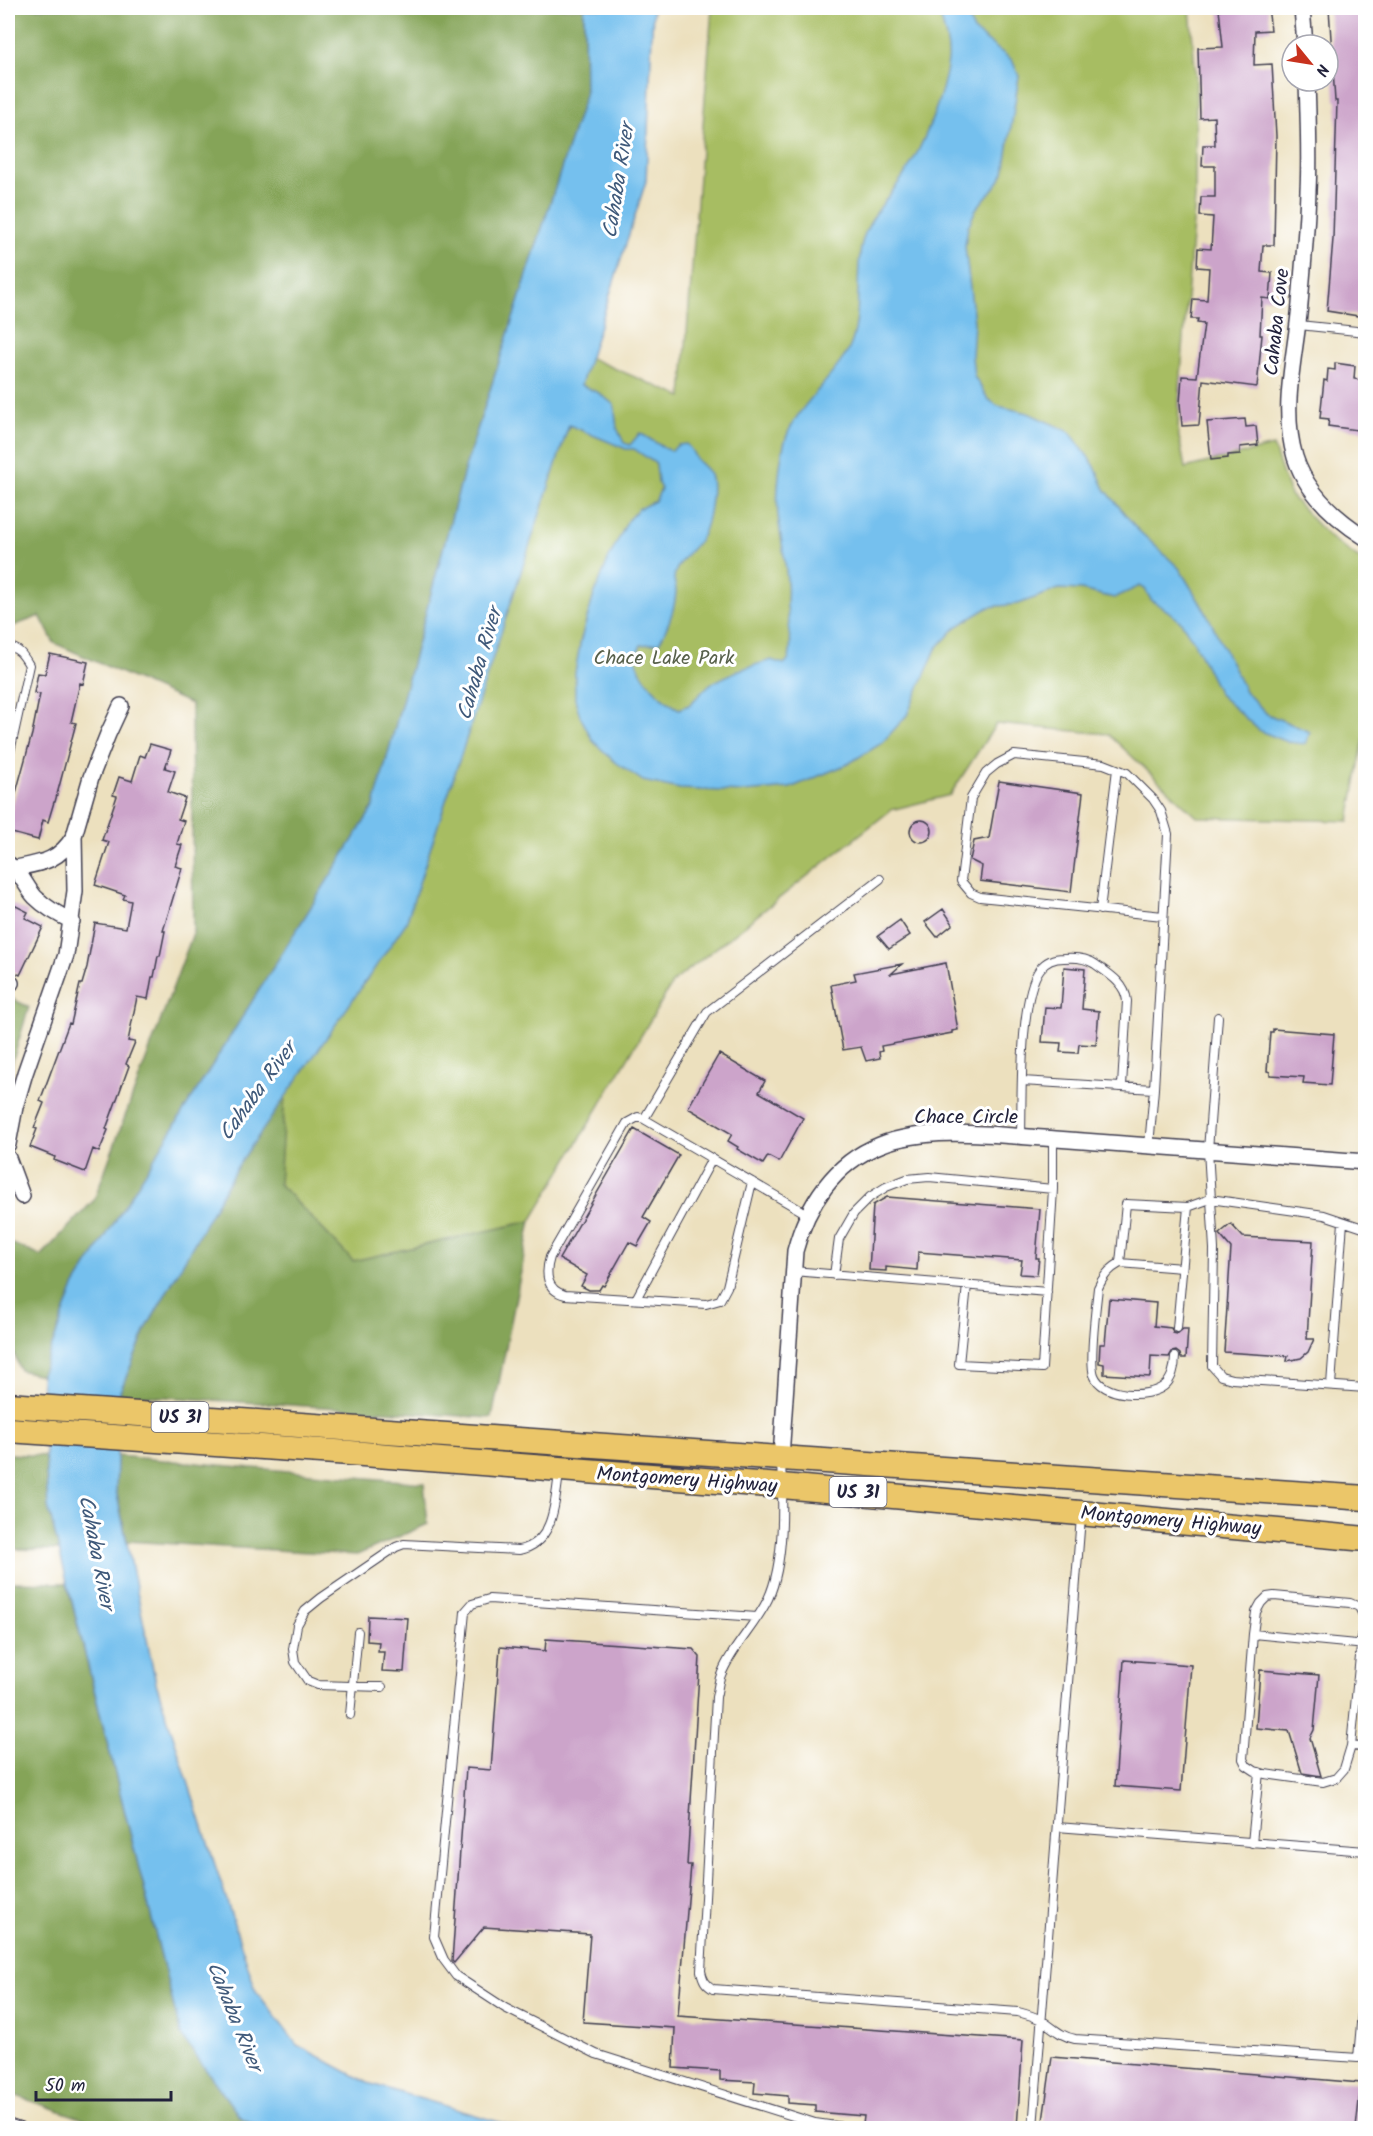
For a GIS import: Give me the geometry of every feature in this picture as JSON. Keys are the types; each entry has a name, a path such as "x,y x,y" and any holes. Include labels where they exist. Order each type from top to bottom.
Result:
{"main road":[{"name":"Montgomery Highway","path":"8,1405 351,1441 560,1469 1082,1512 1365,1539"},
{"name":"Montgomery Highway","path":"8,1430 781,1457 985,1469 1365,1498"}],"street":[{"path":"1302,8 1304,33"},
{"name":"Cahaba Cove","path":"1307,93 1308,189 1299,325 1290,388 1288,424 1295,458 1314,493 1346,525 1365,538"},
{"path":"8,1144 15,1107 25,1073 66,955 75,891 74,836 91,777 121,706"},
{"path":"72,921 36,897 12,866 50,860 63,852 74,836"},
{"name":"Chace Circle","path":"781,1457 795,1251 807,1214 829,1180 862,1154 880,1145 925,1134 1053,1139 1365,1162"},
{"path":"8,1158 22,1196"}],"lane":[{"path":"1299,325 1365,333"},
{"path":"8,647 14,647 29,665 8,761"},
{"path":"1149,1146 1154,1089 1164,916 1168,834 1161,811 1153,799 1127,773 1104,764 1014,755 986,773 971,798 961,881 971,893 980,897 1164,916"},
{"path":"1100,909 1117,769"},
{"path":"644,1119 707,1012 880,879"},
{"path":"1021,1137 1022,1081 1030,989 1046,963 1066,957 1086,959 1122,986 1126,993 1122,1086"},
{"path":"1218,1017 1208,1150 1214,1249 1211,1360 1214,1370 1221,1376 1232,1379 1365,1388"},
{"path":"1022,1081 1154,1089"},
{"path":"752,1182 727,1287 720,1300 706,1304 558,1293 552,1289 547,1269 550,1257 627,1123 638,1117 644,1119 807,1214"},
{"path":"967,1285 959,1364 1042,1368 1053,1189 1053,1139"},
{"path":"636,1299 712,1159"},
{"path":"834,1275 839,1239 845,1225 870,1197 886,1187 907,1179 929,1177 1053,1189"},
{"path":"1120,1263 1126,1204 1188,1208 1200,1201 1210,1199 1324,1215 1365,1229"},
{"path":"1177,1328 1188,1208"},
{"path":"1331,1385 1343,1222"},
{"path":"1175,1358 1171,1377 1164,1386 1144,1393 1113,1391 1103,1387 1093,1373 1098,1288 1102,1277 1120,1263 1182,1268"},
{"path":"794,1271 1047,1292"},
{"path":"781,1457 782,1486 777,1571 768,1600 720,1676 716,1697 701,1971 703,1980 713,1989 1018,2012 1042,2020 1054,2032 1075,2039 1362,2058 1365,1967"},
{"path":"382,1687 318,1685 308,1681 295,1662 293,1649 297,1624 305,1611 396,1547 404,1544 519,1550 530,1548 539,1542 547,1529 553,1513 560,1469"},
{"path":"1033,2128 1082,1512"},
{"path":"1274,1596 1350,1603 1359,1607 1364,1617 1364,1645 1351,1746 1344,1769 1336,1778 1323,1782 1259,1772 1246,1765 1243,1759 1253,1634 1256,1612 1261,1603 1267,1597 1274,1596"},
{"path":"757,1617 489,1599 472,1604 465,1612 434,1937 444,1960 456,1976 505,2008 596,2054 815,2123 850,2128"},
{"path":"350,1715 358,1632"},
{"path":"1253,1634 1364,1645"},
{"path":"1351,1746 1365,1747"},
{"path":"1252,1843 1259,1772"},
{"path":"1057,1827 1365,1851"},
{"path":"8,2123 23,2128"}],"green space":[{"path":"8,8 584,8 585,95 464,471 374,806 74,1287 41,1375 20,1370 8,1336 8,1242 41,1256 94,1200 193,933 191,704 54,643 40,616 8,628"},
{"name":"Chace Lake Park","path":"712,8 1190,8 1196,79 1195,198 1178,432 1185,468 1273,446 1290,495 1329,537 1365,563 1365,732 1349,821 1197,817 1108,734 996,724 950,795 891,810 673,982 531,1221 353,1261 279,1184 267,1034 486,314 682,397"},
{"path":"8,997 29,1007 8,1076"},
{"path":"285,1096 279,1184 353,1261 531,1221 492,1418 119,1394 147,1327 237,1167"},
{"path":"8,1454 45,1456 48,1506 59,1550 8,1549"},
{"path":"117,1456 424,1483 428,1524 357,1555 127,1541 116,1490"},
{"path":"8,1582 67,1583 181,2035 240,2117 262,2128 109,2128 8,2093"}],"water":[{"name":"Cahaba River","path":"584,8 653,8 646,181 581,385 599,393 614,405 617,428 624,443 630,445 640,433 671,451 678,445 686,444 708,471 712,486 707,523 702,536 675,572 675,598 668,625 659,643 641,645 635,658 642,673 658,694 679,709 689,705 710,684 739,670 771,660 784,664 789,659 787,585 778,507 779,476 784,445 798,415 849,349 856,323 859,263 864,236 877,212 911,164 937,104 948,61 947,41 938,8 964,8 974,31 1012,60 1019,76 1004,173 976,209 968,227 965,246 974,322 972,356 974,376 988,399 998,406 1028,413 1070,432 1094,465 1105,489 1137,529 1179,568 1207,614 1245,691 1267,714 1310,732 1305,744 1288,742 1260,731 1219,694 1194,642 1181,622 1151,600 1145,589 1140,586 1114,598 1081,590 1059,589 1018,604 989,607 956,627 936,649 907,715 882,743 848,764 790,788 743,792 680,789 643,781 614,761 593,741 580,716 575,699 575,673 581,639 594,595 608,560 628,520 638,509 655,501 661,489 656,464 634,449 626,449 569,425 406,923 237,1167 147,1327 119,1394 116,1490 156,1683 256,1991 297,2045 368,2083 519,2128 262,2128 240,2117 181,2035 48,1506 41,1375 74,1287 374,806 464,471 585,95"}],"building":[{"path":"1268,8 1271,30 1255,31 1254,65 1272,64 1276,136 1274,245 1263,245 1261,272 1272,273 1270,299 1262,298 1260,335 1262,335 1257,387 1203,380 1199,425 1182,426 1180,403 1182,376 1197,377 1204,324 1197,323 1198,319 1191,319 1193,299 1207,300 1209,268 1197,267 1198,248 1211,249 1213,217 1200,216 1201,197 1215,197 1215,166 1202,166 1203,145 1215,145 1214,117 1200,118 1198,48 1223,47 1219,9"},
{"path":"1329,8 1365,8 1365,317 1327,311 1333,239 1337,101 1335,101 1334,93 1340,93 1340,33 1331,33"},
{"path":"1335,363 1355,366 1354,379 1365,381 1365,431 1328,426 1329,419 1320,418 1324,380 1327,381 1328,369 1335,370"},
{"path":"1245,419 1246,427 1256,426 1258,445 1240,447 1240,454 1211,460 1207,422"},
{"path":"50,654 88,662 83,684 80,683 71,722 76,723 55,802 48,822 43,820 38,840 8,832 8,810 11,811 32,734 40,694 34,693 38,673 45,674"},
{"path":"150,744 171,750 165,768 175,771 168,792 185,798 178,819 184,821 177,844 182,845 175,866 182,868 163,931 165,931 160,956 158,956 154,977 152,977 148,999 137,997 128,1041 135,1042 126,1064 129,1066 99,1152 93,1149 85,1172 54,1160 55,1157 30,1147 37,1129 34,1128 44,1103 40,1101 69,1023 71,1024 80,984 82,984 87,967 95,923 126,928 131,901 123,899 125,895 95,885 109,842 102,840 117,796 113,795 119,777 132,781 140,755 145,757"},
{"path":"999,781 1083,793 1071,892 980,881 982,866 970,860 974,841 989,838"},
{"path":"921,820 929,823 932,831 929,839 921,842 913,839 910,831 913,823"},
{"path":"8,902 28,912 25,918 43,927 20,975 8,969"},
{"path":"943,909 953,924 937,937 925,922"},
{"path":"900,920 910,935 889,949 878,936"},
{"path":"946,963 958,1030 881,1046 880,1058 866,1061 861,1047 843,1050 831,985 856,980 854,973 902,964 891,974"},
{"path":"1064,967 1085,969 1082,1009 1099,1011 1096,1045 1079,1044 1078,1053 1060,1052 1061,1043 1042,1042 1045,1007 1061,1008"},
{"path":"1273,1029 1334,1034 1330,1085 1303,1083 1304,1077 1270,1075 1267,1071 1270,1032 1273,1032"},
{"path":"719,1054 765,1081 759,1092 803,1118 779,1162 768,1156 763,1164 737,1149 738,1147 728,1141 732,1134 688,1108"},
{"path":"634,1129 679,1155 643,1217 651,1222 637,1246 629,1242 604,1286 602,1285 599,1290 589,1290 581,1286 587,1275 559,1259"},
{"path":"887,1197 1040,1209 1037,1275 1020,1274 1022,1260 918,1252 917,1270 886,1267 886,1271 869,1270 873,1205"},
{"path":"1231,1224 1243,1237 1313,1241 1307,1339 1314,1339 1308,1352 1301,1358 1287,1361 1288,1356 1224,1352 1231,1248 1219,1234"},
{"path":"1109,1299 1156,1303 1154,1326 1171,1328 1173,1333 1177,1334 1183,1329 1188,1329 1186,1358 1181,1358 1176,1351 1172,1352 1169,1357 1151,1356 1150,1377 1104,1374 1104,1364 1099,1363 1100,1344 1105,1344"},
{"path":"368,1616 408,1618 404,1672 382,1671 384,1652 378,1652 379,1642 367,1641"},
{"path":"546,1639 693,1649 700,1657 687,1865 691,1865 678,2016 1023,2040 1017,2128 914,2128 863,2125 864,2116 815,2112 815,2105 788,2103 788,2096 754,2093 755,2082 720,2080 720,2071 673,2068 675,2028 583,2022 590,1934 484,1927 454,1963 452,1961 466,1768 491,1770 500,1647 545,1651"},
{"path":"1124,1660 1191,1665 1181,1791 1115,1786"},
{"path":"1260,1670 1319,1675 1314,1730 1310,1738 1321,1776 1302,1773 1289,1731 1256,1728"},
{"path":"1052,2057 1361,2083 1356,2128 1042,2128"}]}
